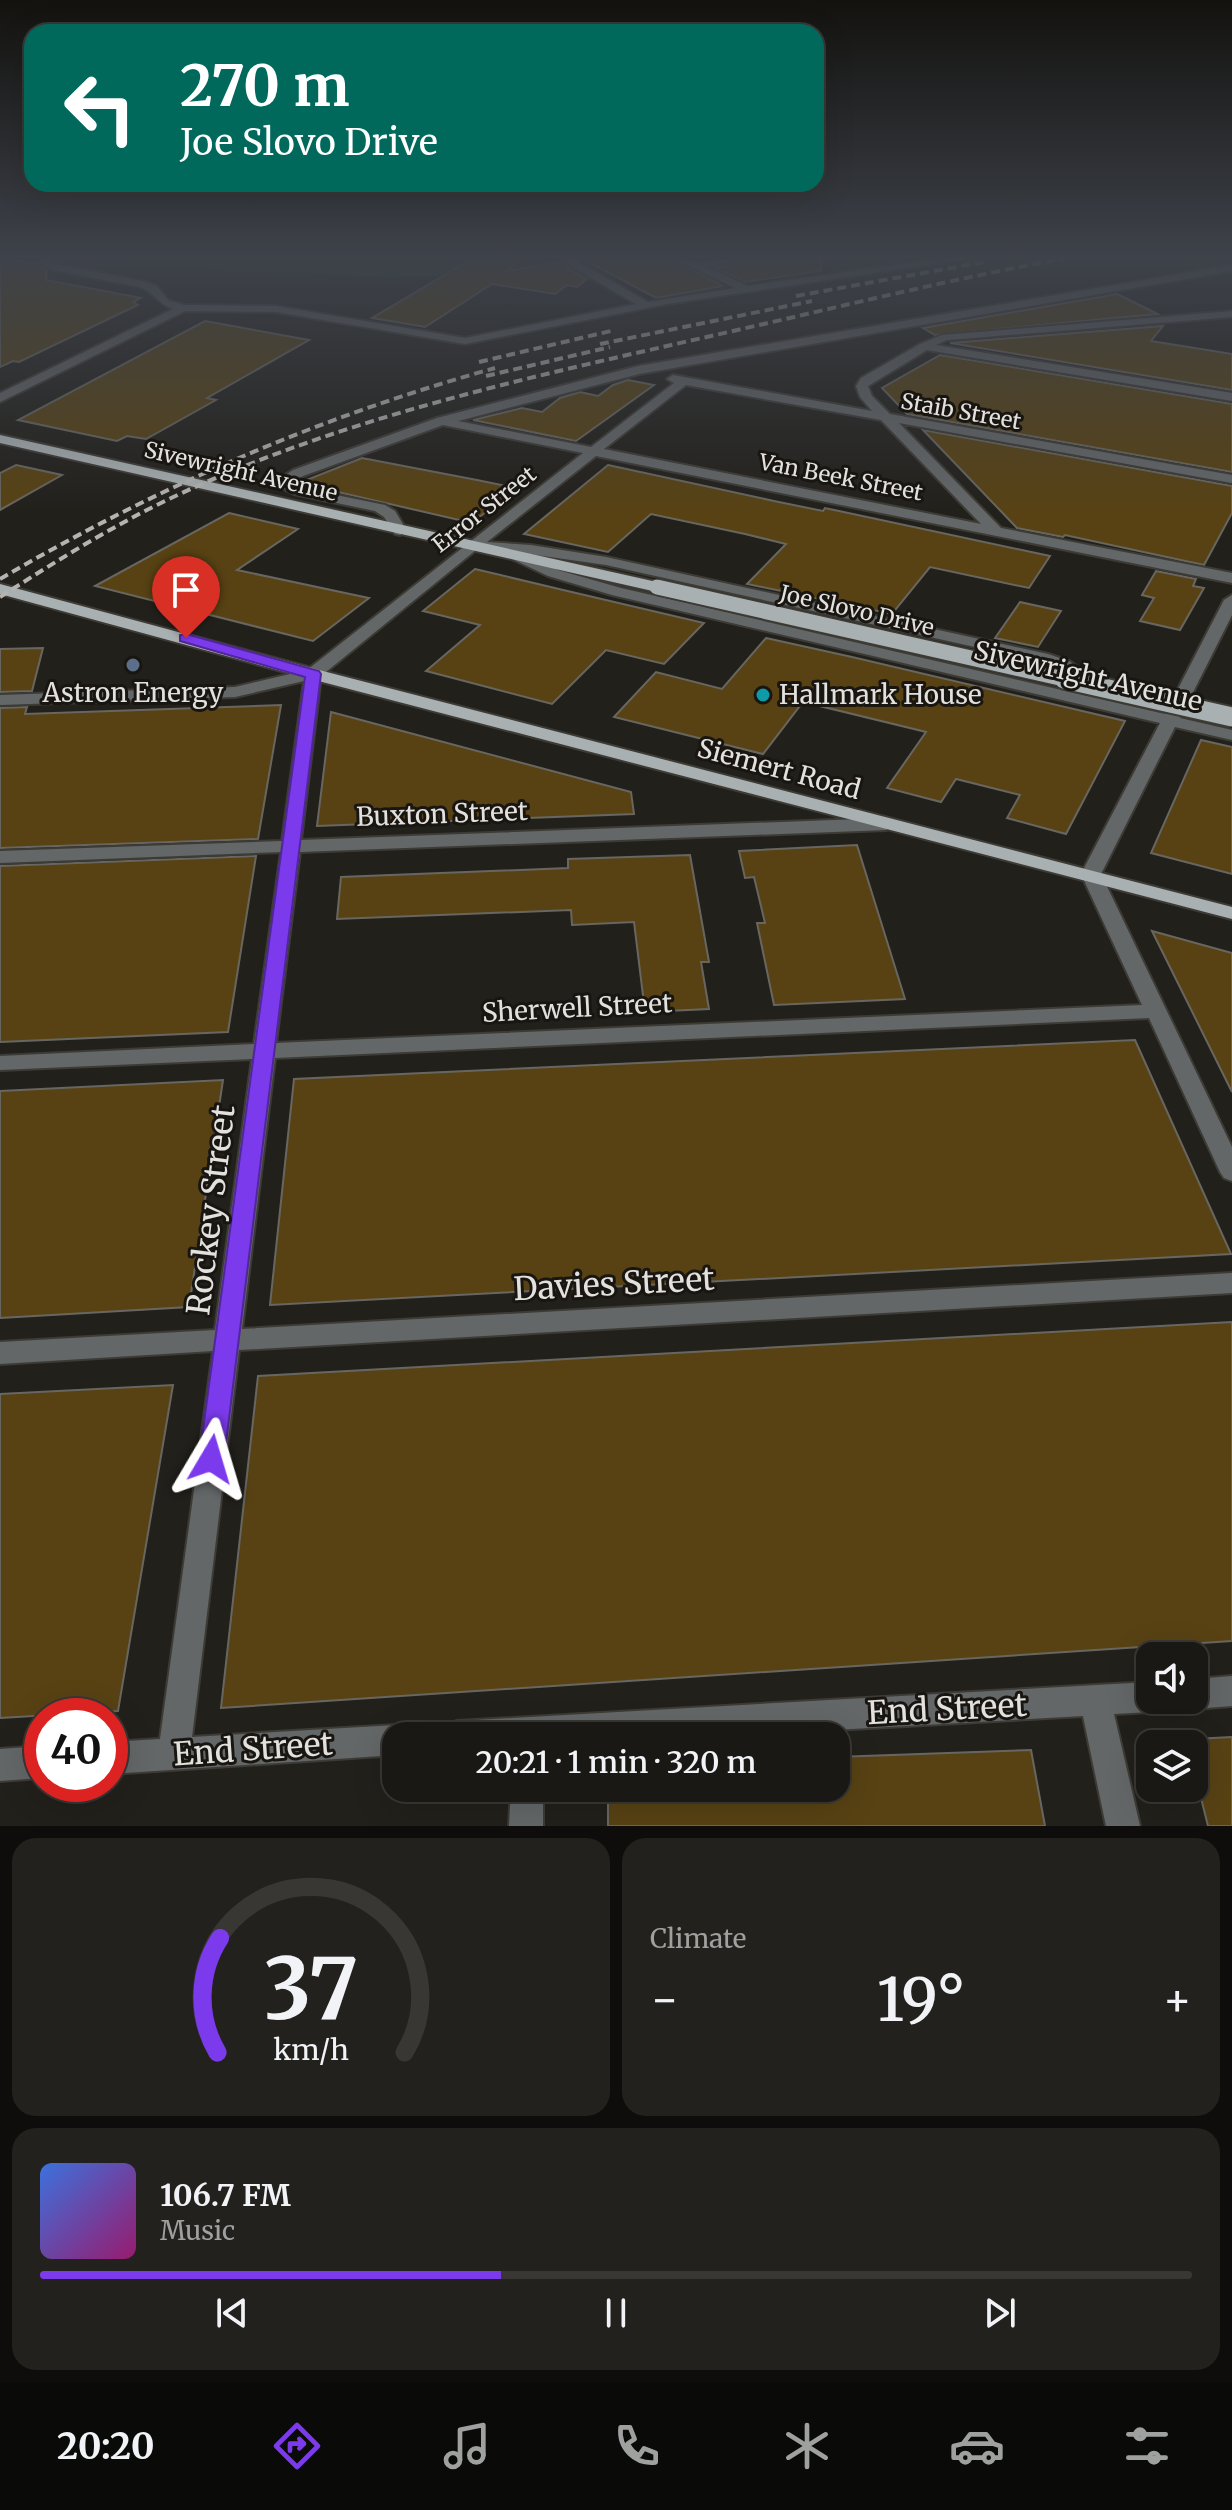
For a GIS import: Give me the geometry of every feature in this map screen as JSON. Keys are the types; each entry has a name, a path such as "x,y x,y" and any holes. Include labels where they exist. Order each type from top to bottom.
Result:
{"main road":[{"name":"Sivewright Avenue","path":"0,439 473,545"},
{"name":"Joe Slovo Drive","path":"473,545 1232,717"},
{"path":"0,589 313,674"},
{"name":"Siemert Road","path":"313,674 1232,913"}],"street":[{"path":"0,398 113,342"},
{"path":"400,531 390,514 380,508 299,491 287,487 286,481 298,473 442,421 638,370 801,342"},
{"path":"918,342 925,347 1232,397"},
{"path":"933,342 874,375 862,386 866,397 996,531"},
{"name":"Staib Street","path":"638,370 684,381 1232,479"},
{"name":"Error Street","path":"313,674 684,381"},
{"name":"Van Beek Street","path":"442,421 1232,578"},
{"path":"473,545 531,549 620,564 1042,657 1071,669 1133,710"},
{"name":"Sivewright Avenue","path":"515,555 553,573 617,592 1232,735"},
{"path":"1232,600 1091,874 1232,1172"},
{"path":"0,700 235,692 313,674"},
{"name":"Rockey Street","path":"174,1754 313,674"},
{"name":"Buxton Street","path":"0,857 886,824"},
{"name":"Sherwell Street","path":"0,1063 1157,1011"},
{"name":"Davies Street","path":"0,1353 1232,1283"},
{"path":"1208,1693 1232,1691"},
{"name":"End Street","path":"729,1722 1136,1698"},
{"path":"1095,1700 1123,1826"},
{"name":"End Street","path":"128,1757 382,1741"},
{"path":"0,1765 24,1763"},
{"path":"526,1826 527,1802"}],"building":[{"path":"0,342 60,342 19,362 13,361 0,367"},
{"path":"165,342 305,342 207,398 216,400 146,439 127,436 117,441 18,420"},
{"path":"1159,342 1232,354 1232,390 950,343"},
{"path":"940,355 1232,404 1232,472 907,414 882,388"},
{"path":"628,380 654,385 576,441 473,420 522,408 542,412 560,398 580,392 598,396 613,385"},
{"path":"923,430 1232,486 1232,513 1204,565 1065,535 1017,528"},
{"path":"362,458 516,488 472,523 299,483"},
{"path":"16,465 62,475 0,510 0,473"},
{"path":"608,465 1050,556 1029,588 930,567 892,614 747,584 786,544 745,534 651,514 608,552 524,534"},
{"path":"229,513 298,529 237,570 369,598 313,641 95,586"},
{"path":"475,569 704,623 664,664 606,650 552,704 426,671 480,625 423,611"},
{"path":"1156,571 1196,579 1193,586 1204,588 1180,630 1140,621 1154,598 1142,595"},
{"path":"1020,602 1061,611 1038,647 995,638"},
{"path":"766,638 1125,721 1066,834 1007,818 1020,795 956,779 941,802 887,788 926,732 803,702 763,754 614,717 656,672 722,689"},
{"path":"43,648 32,691 0,692 0,649"},
{"path":"281,705 258,839 0,848 0,708 27,707 25,714"},
{"path":"331,712 631,792 634,814 317,826"},
{"path":"1201,740 1232,747 1232,874 1151,853"},
{"path":"857,845 905,999 774,1005 757,923 765,923 754,877 745,878 739,851"},
{"path":"690,855 709,962 701,962 709,1009 645,1012 634,922 572,925 571,910 337,919 341,877 568,868 568,859"},
{"path":"256,856 228,1032 0,1042 0,866"},
{"path":"1152,931 1232,953 1232,1092"},
{"path":"1135,1040 1231,1254 270,1305 294,1079"},
{"path":"223,1080 189,1307 0,1318 0,1091"},
{"path":"1232,1322 1232,1641 1136,1642 1136,1647 221,1708 258,1376"},
{"path":"173,1385 120,1698 24,1698 24,1717 0,1718 0,1394"},
{"path":"1232,1737 1232,1826 1208,1826 1202,1802 1208,1802 1208,1738"},
{"path":"1031,1750 1045,1826 608,1826 608,1802 850,1802 850,1756"}],"railway":[{"path":"479,362 563,342"},
{"path":"600,344 609,342"},
{"path":"0,597 103,534 167,500 299,446 434,403 685,342"},
{"path":"486,376 610,347"},
{"path":"0,579 119,514 240,457 365,409 495,368"}],"place":[{"name":"Astron Energy","path":"133,665"},
{"name":"Hallmark House","path":"763,695"}],"route":[{"path":"186,638 313,674 211,1459"}]}
